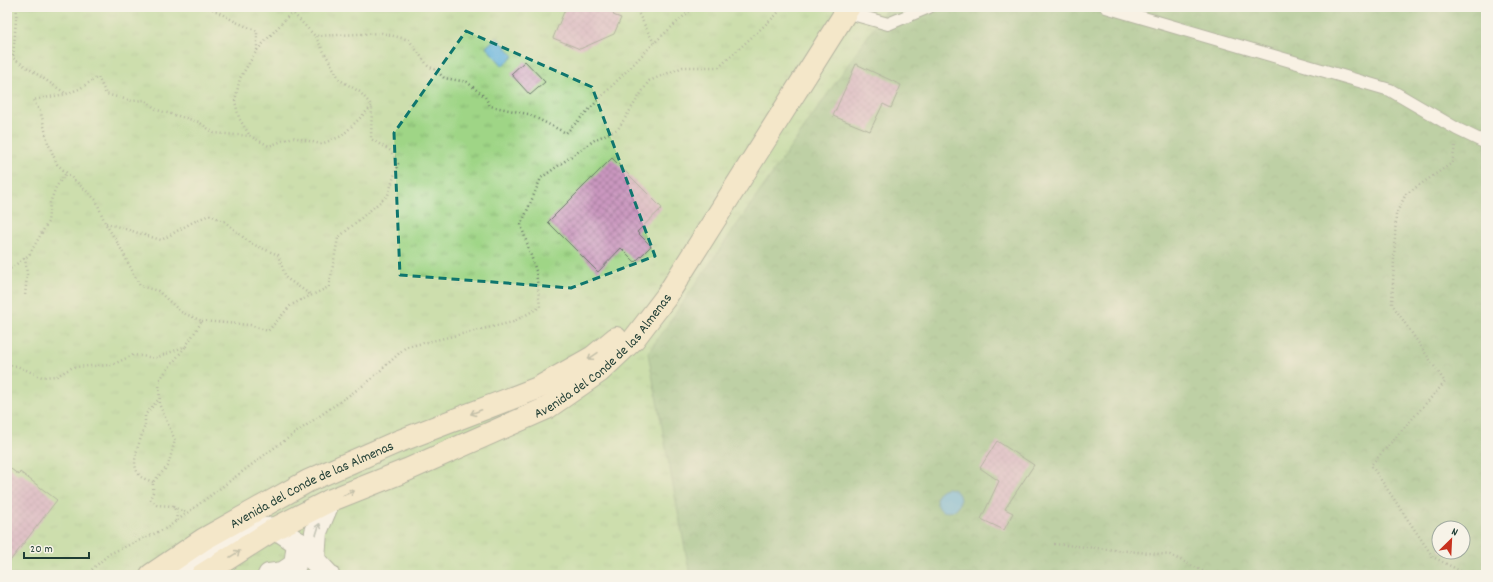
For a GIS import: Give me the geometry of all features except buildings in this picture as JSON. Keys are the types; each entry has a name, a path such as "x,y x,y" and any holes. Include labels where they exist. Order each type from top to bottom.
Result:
{"main road":[{"path":"666,297 847,9"},
{"name":"Avenida del Conde de las Almenas","path":"202,575 276,528 329,501 407,470 547,408 600,372 634,339 666,297"},
{"name":"Avenida del Conde de las Almenas","path":"151,575 204,539 308,481 397,442 538,388 593,357 666,297"}],"street":[{"path":"321,567 316,532 329,501"},
{"path":"164,575 244,531 276,528 298,543 321,567"},
{"path":"268,575 283,573 295,564 298,543"}],"lane":[{"path":"847,9 888,24 929,7"},
{"path":"1106,7 1390,90 1457,129 1486,143"}],"path":[{"path":"17,7 13,58 66,94"},
{"path":"210,7 236,22 257,31 257,50"},
{"path":"250,136 239,118 235,101 240,78 257,50 292,12 293,7"},
{"path":"635,7 654,43"},
{"path":"315,36 382,33 409,40 428,66 436,70 444,78 467,82 485,97 490,106 528,114 566,133 654,43 694,7"},
{"path":"86,575 109,554 167,528 274,448 368,382 406,347 513,322 540,307 536,271 521,225 541,178 596,140 618,129 649,81 683,67 719,67 775,16 782,7"},
{"path":"292,12 315,36 340,80 360,92 372,106 371,139 391,151 398,164 388,195 338,238 329,286 291,305 268,331 250,325 202,321 181,312 158,291 140,286 119,245 105,222 96,200 57,164 48,143 41,112 33,100 66,94 80,89 98,77 106,94 132,101 145,100 157,110 198,122 214,134 250,136 269,146 293,137 321,144 342,136 372,106"},
{"path":"1457,129 1452,163 1406,194 1396,214 1392,304 1445,382 1371,465 1433,557 1468,575"},
{"path":"7,271 29,255 43,232 48,222 50,204 56,187 66,173"},
{"path":"105,222 161,240 193,221 210,215 224,221 250,243 278,255 286,278 311,295"},
{"path":"25,258 27,274 25,296"},
{"path":"186,513 173,506 157,505 150,499 153,492 153,482 168,466 175,440 160,406 159,380 186,346 202,321"},
{"path":"7,365 17,366 42,377 57,376 73,367 112,365 133,355 156,358 186,346"},
{"path":"153,482 142,478 136,469 136,461 145,424 145,415 160,399"},
{"path":"173,506 177,513 176,521"},
{"path":"1054,544 1170,555 1211,575"}],"highlighted area":[{"path":"466,31 592,87 655,256 571,288 400,275 394,133"}],"green space":[{"path":"7,7 1486,7 1486,575 7,575"},
{"path":"888,7 1486,7 1486,575 690,575 648,353"}],"water":[{"path":"497,37 514,56 503,66 486,47"},
{"path":"948,488 957,491 960,500 957,509 948,512 939,509 936,500 939,491"}]}
